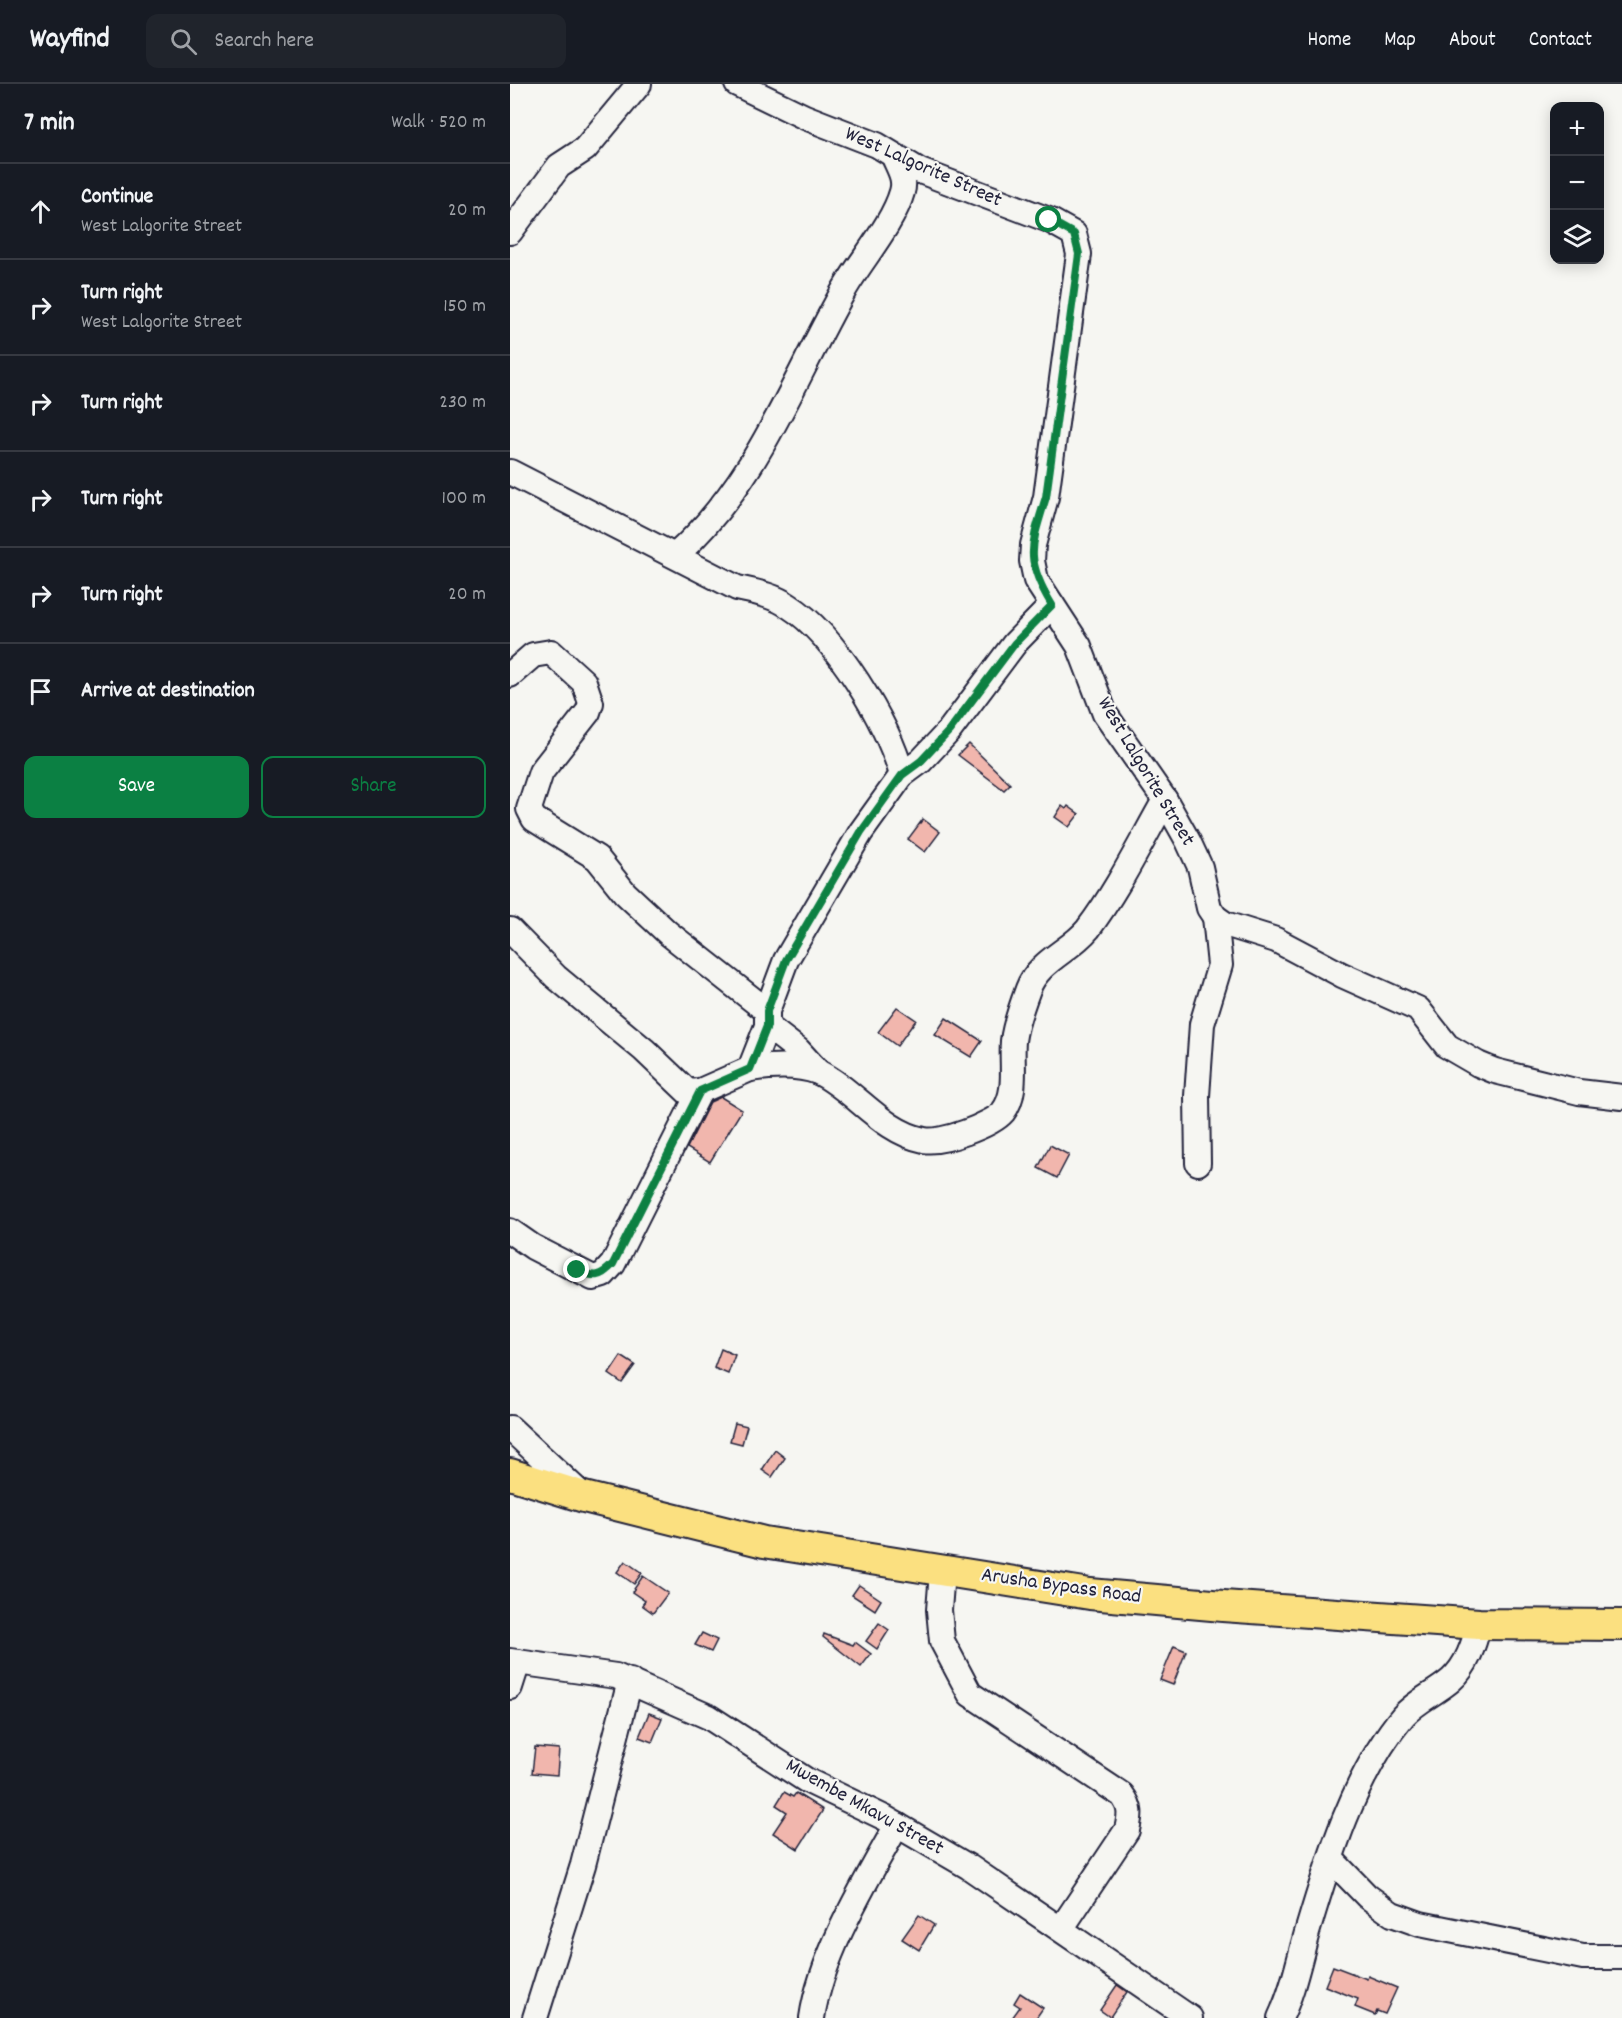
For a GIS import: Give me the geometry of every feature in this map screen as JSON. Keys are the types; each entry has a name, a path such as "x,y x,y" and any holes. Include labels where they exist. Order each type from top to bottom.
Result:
{"main road":[{"name":"Arusha Bypass Road","path":"510,1474 584,1497 764,1542 1090,1594 1479,1624 1622,1624"}],"street":[{"path":"510,232 559,166 585,150 639,84"},
{"name":"West Lalgorite Street","path":"737,84 805,117 877,145 894,157 940,179 1049,220 1074,234 1078,243 1079,254 1046,497 1037,527 1032,561 1036,580 1079,646 1105,714 1165,801 1200,867 1209,908 1215,917 1220,965 1202,1024 1197,1096 1198,1163"},
{"path":"676,555 722,509 753,464 830,315 888,220 903,186 903,178 894,157"},
{"path":"510,472 737,588 772,596 788,604 818,628 871,702 891,738 902,775"},
{"path":"750,1069 767,1018 800,935 861,832 902,775 921,761 949,731 1015,643 1052,605"},
{"path":"510,675 522,662 533,655 551,652 584,682 591,697 588,712 538,779 529,809 534,819 597,858 625,893 767,1018 818,1072 883,1120 926,1141 938,1141 994,1122 1005,1110 1011,1094 1013,1040 1032,979 1086,931 1114,892 1165,801"},
{"path":"1215,917 1225,924 1276,940 1342,975 1418,1009 1447,1046 1478,1064 1495,1071 1579,1092 1622,1098"},
{"path":"510,930 556,977 644,1050 682,1088 693,1093 750,1069 778,1067 818,1072"},
{"path":"510,1231 533,1247 593,1278 603,1275 613,1264 700,1091"},
{"path":"510,1428 584,1497"},
{"path":"942,1572 939,1610 942,1641 970,1694 1122,1795 1129,1804 1131,1814 1126,1830 1061,1929"},
{"path":"1280,2018 1290,1996 1306,1937 1347,1809 1404,1714 1452,1680 1474,1645 1479,1624"},
{"path":"510,1687 514,1661"},
{"name":"Mwembe Mkavu Street","path":"514,1661 616,1676 709,1717 806,1779 897,1824 969,1867 1190,2018"},
{"path":"535,2018 583,1865 630,1681"},
{"path":"812,2018 821,1975 861,1890 897,1824"},
{"path":"1331,1859 1367,1896 1392,1914 1420,1924 1583,1957 1622,1957"}],"building":[{"path":"969,744 1010,784 1004,790 958,755"},
{"path":"1062,806 1066,809 1068,806 1079,814 1069,827 1055,817"},
{"path":"923,819 940,832 925,852 908,839"},
{"path":"897,1007 916,1020 897,1046 878,1032"},
{"path":"946,1018 982,1041 971,1057 935,1035"},
{"path":"721,1097 742,1110 710,1162 687,1148 710,1102"},
{"path":"1050,1145 1069,1155 1057,1178 1038,1168"},
{"path":"721,1349 735,1355 728,1374 714,1368"},
{"path":"621,1356 635,1365 622,1383 609,1374"},
{"path":"735,1423 747,1426 742,1444 730,1441"},
{"path":"775,1450 785,1458 772,1477 762,1470"},
{"path":"625,1561 642,1573 634,1584 617,1572"},
{"path":"643,1576 668,1593 653,1613 642,1605 645,1601 632,1592"},
{"path":"859,1585 881,1600 875,1610 852,1595"},
{"path":"879,1623 889,1630 877,1649 866,1641"},
{"path":"702,1633 717,1640 711,1652 695,1645"},
{"path":"824,1634 853,1645 855,1642 871,1654 861,1667 823,1637"},
{"path":"1174,1646 1186,1651 1173,1685 1160,1680"},
{"path":"649,1713 662,1718 652,1742 639,1737"},
{"path":"535,1747 559,1749 557,1775 532,1773"},
{"path":"784,1792 793,1797 796,1793 823,1810 798,1849 773,1833 787,1812 776,1805"},
{"path":"919,1915 934,1925 919,1950 902,1939"},
{"path":"1333,1966 1367,1979 1368,1976 1397,1988 1385,2014 1377,2011 1375,2015 1355,2007 1358,1999 1325,1986"},
{"path":"1117,1985 1127,1992 1110,2017 1100,2010"},
{"path":"1020,1993 1043,2008 1036,2018 1012,2018 1020,2007 1014,2003"}],"route":[{"path":"577,1270 593,1278 603,1275 613,1264 700,1091 750,1069 767,1026 767,1011 786,960 861,832 902,775 921,761 949,731 1015,643 1052,605 1036,580 1032,561 1033,545 1046,497 1079,254 1074,234 1049,220"}]}
